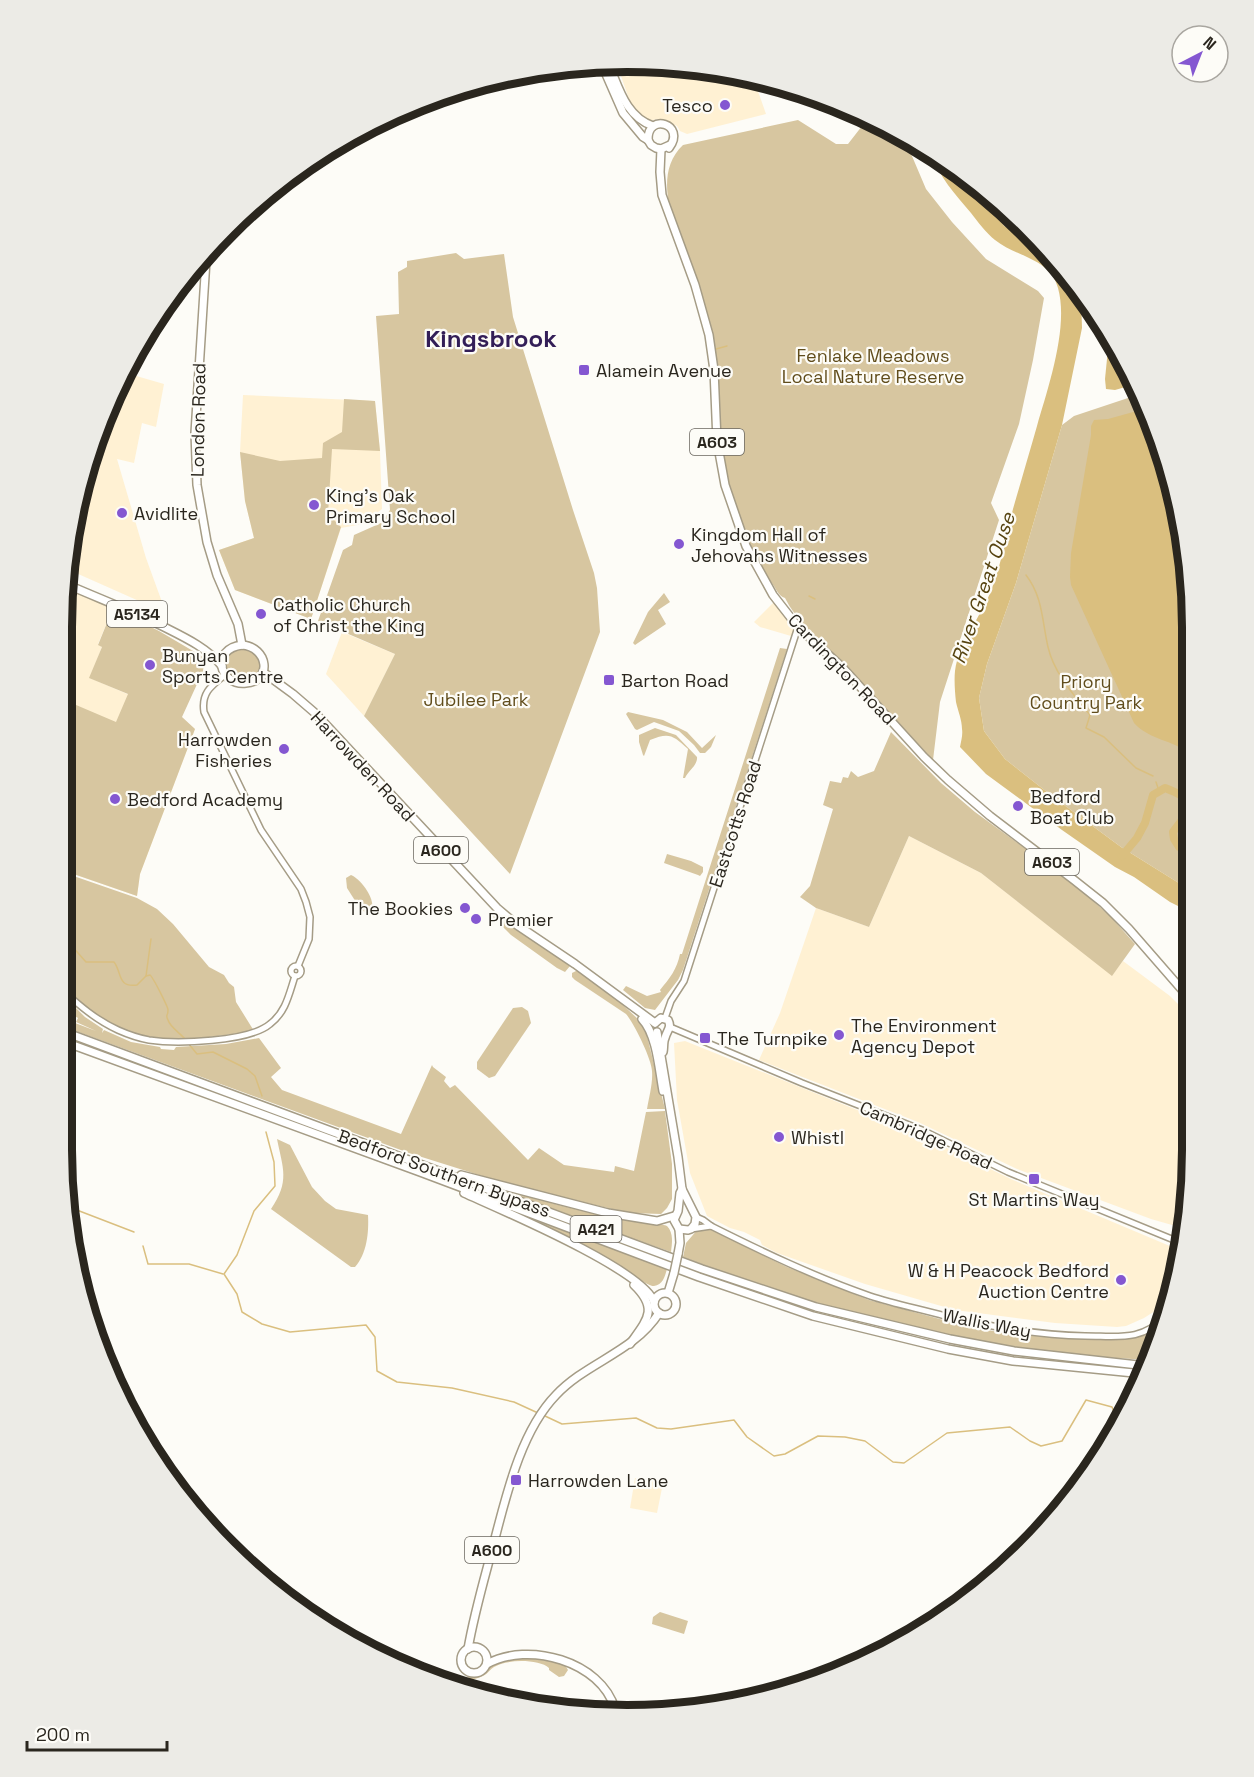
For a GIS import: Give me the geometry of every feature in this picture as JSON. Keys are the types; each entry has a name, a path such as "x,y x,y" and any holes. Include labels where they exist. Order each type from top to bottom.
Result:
{"main road":[{"path":"613,72 629,109 644,123 653,126"},
{"path":"605,73 623,113 643,137 651,145 661,149 670,145"},
{"path":"648,140 649,131 653,126 661,123 671,128 674,137 660,163"},
{"name":"Cardington Road","path":"661,149 662,195 695,285 710,334 717,441 725,486 746,546 773,595 798,627 843,668 924,757 962,792 1103,903 1182,990"},
{"name":"London Road","path":"206,266 195,433 197,485 207,542 217,575 238,624 242,645"},
{"name":"A5134","path":"73,587 134,612 189,640 222,666"},
{"path":"242,645 226,651 222,658 225,675 234,682 246,684 256,680 263,672"},
{"name":"A600","path":"242,645 250,646 259,652 264,662 263,672"},
{"name":"A5134","path":"204,650 226,651"},
{"name":"Harrowden Road","path":"263,672 315,713 497,908 517,925 655,1023"},
{"name":"A600","path":"635,1010 650,1032 663,1091 668,1097"},
{"path":"655,1023 664,1018 668,1020 669,1029 662,1053"},
{"name":"A600","path":"655,1023 662,1053 682,1189 694,1214"},
{"path":"657,1032 661,1033 669,1029"},
{"name":"Bedford Southern Bypass","path":"72,1035 699,1277 813,1316 948,1349 1013,1361 1135,1373"},
{"name":"Bedford Southern Bypass","path":"72,1045 702,1269 816,1307 950,1339 1003,1349 1139,1365"},
{"name":"A421","path":"422,1169 608,1213 657,1221 676,1214"},
{"name":"A421","path":"422,1169 620,1270 645,1288 654,1302"},
{"path":"668,1293 680,1242 679,1229 674,1223 682,1189"},
{"path":"676,1214 684,1209 694,1214 695,1224 680,1242"},
{"path":"679,1229 691,1229"},
{"name":"A421","path":"620,1270 644,1295 648,1304 648,1314 630,1344"},
{"path":"668,1293 674,1297 676,1304 670,1314 663,1314 655,1308 654,1302 657,1296 668,1293"},
{"name":"A600","path":"468,1648 506,1499 537,1419 556,1394 586,1369 630,1344 651,1326 659,1313"},
{"path":"471,1633 478,1647 485,1653 547,1657 579,1668 600,1682 611,1696 614,1705"},
{"path":"478,1647 468,1648 463,1653 461,1661 469,1672 478,1673 487,1664 504,1656"},
{"path":"485,1653 487,1664"}],"street":[{"name":"Eastcotts Road","path":"664,1018 670,1001 684,981 798,627"},
{"path":"72,998 106,1024 134,1036 163,1041 200,1040 254,1033 271,1024 281,1013 288,999 295,976 291,969 298,966 309,939 310,917 302,889 261,830 204,712 206,692 225,675"},
{"name":"Cambridge Road","path":"669,1029 922,1130 1008,1172 1173,1240"},
{"name":"Wallis Way","path":"694,1214 711,1226 789,1264 872,1296 991,1326 1049,1334 1121,1337 1134,1336 1154,1325"},
{"path":"691,1229 711,1226"}],"shaded area":[{"path":"619,72 663,73 757,88 766,114 687,134 680,131 677,126 659,119 646,121 630,102"},
{"path":"937,167 965,187 988,206 1004,226 1019,235 1044,261 1081,310 1082,328 1062,425 1016,583 987,664 979,698 984,731 1005,759 1052,796 1121,847 1182,885 1182,908 1115,867 1062,830 986,774 960,747 962,726 956,702 955,682 957,660 988,598 999,568 1013,509 1056,357 1061,304 1058,288 1048,270 1003,246 988,234"},
{"path":"1108,350 1127,387 1115,390 1106,389"},
{"path":"133,375 164,384 156,427 142,423 134,463 117,459 146,558 166,613 75,573 91,483 101,449 107,434 110,433 109,428 114,415"},
{"name":"King's Oak Primary School","path":"243,395 375,401 382,509 363,524 341,528 311,619 235,590 219,550 254,538 245,501 240,452"},
{"path":"1138,411 1163,483 1177,555 1181,591 1182,749 1147,733 1134,723 1071,585 1071,553 1091,426 1094,420 1108,419"},
{"name":"Bedford Academy","path":"73,591 113,608 98,644 102,647 90,678 181,717 195,729 140,874 137,896 72,873"},
{"path":"776,600 795,629 791,636 760,627 754,622"},
{"path":"342,632 395,654 364,716 326,674"},
{"path":"909,836 981,873 1112,975 1123,961 1170,996 1182,1008 1182,1150 1176,1226 1017,1169 918,1122 759,1060 780,1013 816,908 869,927"},
{"path":"685,1041 922,1136 1013,1180 1173,1247 1160,1304 1155,1311 1144,1318 1126,1326 1117,1327 1055,1323 955,1310 865,1284 777,1253 762,1245 760,1240 707,1216 690,1173 677,1100 674,1043"},
{"path":"635,1478 663,1483 657,1513 630,1508"}],"green space":[{"name":"Fenlake Meadows Local Nature Reserve","path":"798,120 836,144 848,144 863,125 909,149 926,189 952,222 986,259 1038,291 1044,298 1019,424 991,503 999,520 940,702 933,760 800,620 785,598 777,592 752,552 737,513 722,454 717,363 709,321 688,254 669,204 668,173 673,158 683,145"},
{"path":"986,204 1020,236 1004,226"},
{"name":"Jubilee Park","path":"456,253 464,259 504,254 513,317 597,588 600,632 510,874 364,716 395,654 318,621 343,550 352,545 354,535 381,523 390,510 376,316 399,314 398,272 407,267 407,261"},
{"name":"Priory Country Park","path":"1132,397 1153,449 1163,483 1177,555 1181,591 1182,885 1121,847 1052,796 1005,759 984,731 979,698 987,664 1016,583 1062,425 1074,416"},
{"name":"King's Oak Primary School","path":"344,399 375,401 380,451 332,449 328,514 341,527 311,619 235,590 219,550 254,538 245,501 240,452 280,461 322,458 323,443 342,432"},
{"path":"664,593 670,602 658,610 666,624 635,645 633,643 648,612"},
{"name":"Bedford Academy","path":"113,608 205,658 203,671 182,717 195,729 140,874 137,896 72,873 72,703 116,722 128,694 89,678 102,647 98,645"},
{"path":"780,648 787,649 683,970 655,1010 645,1008 623,990 626,986 647,996 661,992 660,990 673,973 680,954 682,954"},
{"path":"236,649 250,650 258,656 260,667 257,675 251,679 235,678 225,665 227,655"},
{"path":"628,712 663,720 687,732 702,748 716,735 711,747 705,753 700,753 679,731 654,722 635,729 626,714"},
{"path":"655,728 676,735 697,757 696,763 685,778 683,778 688,749 671,736 650,740 643,755 639,735"},
{"path":"891,732 941,783 975,812 1073,883 1111,917 1135,944 1112,976 981,873 909,836 869,927 816,908 800,897 810,886 833,809 823,805 830,781 841,783 843,777 848,778 851,771 858,777 874,771"},
{"path":"667,854 703,867 703,872 700,876 664,863"},
{"path":"72,875 137,898 157,909 173,924 209,967 224,975 234,987 236,1002 254,1031 185,1039 150,1037 134,1034 110,1024 72,996"},
{"path":"351,875 360,881 367,891 372,902 371,912 361,910 347,888 346,878"},
{"path":"496,911 570,966 565,972 557,968 511,935 492,916"},
{"path":"580,971 606,989 640,1021 646,1031 665,1109 647,1109 652,1080 651,1066 642,1042 626,1014 575,980 572,973"},
{"path":"75,1007 103,1029 102,1033 104,1030 131,1042 161,1049 174,1050 176,1047 226,1044 259,1038 281,1068 271,1077 282,1090 401,1134 432,1065 446,1077 444,1081 450,1088 455,1085 528,1160 539,1148 564,1165 614,1172 615,1166 634,1171 646,1112 665,1111 672,1164 672,1199 661,1214 629,1213 514,1186 409,1153 72,1030 72,1022 96,1031 76,1022 78,1018 72,1012"},
{"path":"522,1007 528,1011 531,1023 495,1076 489,1078 477,1069 477,1062 513,1008"},
{"path":"277,1139 290,1145 312,1187 325,1201 336,1209 368,1215 366,1242 362,1256 355,1267 351,1267 271,1209 283,1182 283,1167"},
{"path":"513,1193 601,1215 665,1225 672,1235 671,1252 512,1196"},
{"path":"513,1212 667,1269 662,1282 651,1286 609,1260"},
{"path":"698,1229 710,1229 787,1267 869,1300 966,1326 1015,1335 1121,1340 1146,1335 1152,1331 1141,1360 1081,1356 971,1341 845,1312 763,1286 683,1257 686,1243"},
{"path":"660,1612 688,1621 684,1634 652,1624 653,1617"},
{"path":"530,1656 556,1661 565,1665 568,1670 564,1676 559,1677 544,1665 514,1661 499,1664 485,1675 468,1682 464,1680 480,1674 499,1662"}],"waterway":[{"path":"1077,310 1081,310"},
{"path":"716,349 727,346"},
{"path":"1026,575 1039,601 1048,647 1055,666 1090,715 1086,728 1104,737 1136,768 1153,776"},
{"path":"809,596 815,599"},
{"path":"1156,782 1159,791"},
{"path":"1122,856 1137,838 1145,823 1153,795 1165,788 1182,796"},
{"path":"1182,820 1173,832 1174,839 1182,848"},
{"path":"146,976 151,939"},
{"path":"72,946 86,962 114,962 126,984 137,985 150,975 167,1008 169,1023 185,1039"},
{"path":"188,1043 197,1054 213,1052 247,1069 255,1076 262,1096"},
{"path":"266,1132 274,1162 275,1186 254,1211 237,1255 224,1274 237,1294 242,1312 262,1324 290,1332 366,1325 375,1337 377,1371 397,1382 452,1388 514,1402 538,1413"},
{"path":"76,1210 134,1232"},
{"path":"143,1246 148,1264 189,1264 223,1274"},
{"path":"545,1416 562,1424 636,1418 657,1428 671,1429 734,1420 747,1437 774,1456 785,1454 818,1436 845,1437 865,1441 893,1462 904,1463 947,1433 1010,1427 1041,1446 1062,1441 1086,1400 1112,1407 1115,1414"}],"place":[{"name":"Tesco","path":"725,105"},
{"name":"Alamein Avenue","path":"584,370"},
{"name":"King's Oak Primary School","path":"314,505"},
{"name":"Avidlite","path":"122,513"},
{"name":"Kingdom Hall of Jehovahs Witnesses","path":"679,544"},
{"name":"Catholic Church of Christ the King","path":"261,614"},
{"name":"Bunyan Sports Centre","path":"150,665"},
{"name":"Barton Road","path":"609,680"},
{"name":"Harrowden Fisheries","path":"284,749"},
{"name":"Bedford Academy","path":"115,799"},
{"name":"Bedford Boat Club","path":"1018,806"},
{"name":"The Bookies","path":"465,908"},
{"name":"Premier","path":"476,919"},
{"name":"The Environment Agency Depot","path":"839,1035"},
{"name":"The Turnpike","path":"705,1038"},
{"name":"Whistl","path":"779,1137"},
{"name":"St Martins Way","path":"1034,1179"},
{"name":"W & H Peacock Bedford Auction Centre","path":"1121,1280"},
{"name":"Harrowden Lane","path":"516,1480"}],"district":[{"name":"Kingsbrook","path":"491,338"}],"water label":[{"name":"River Great Ouse","path":"983,588"}]}
